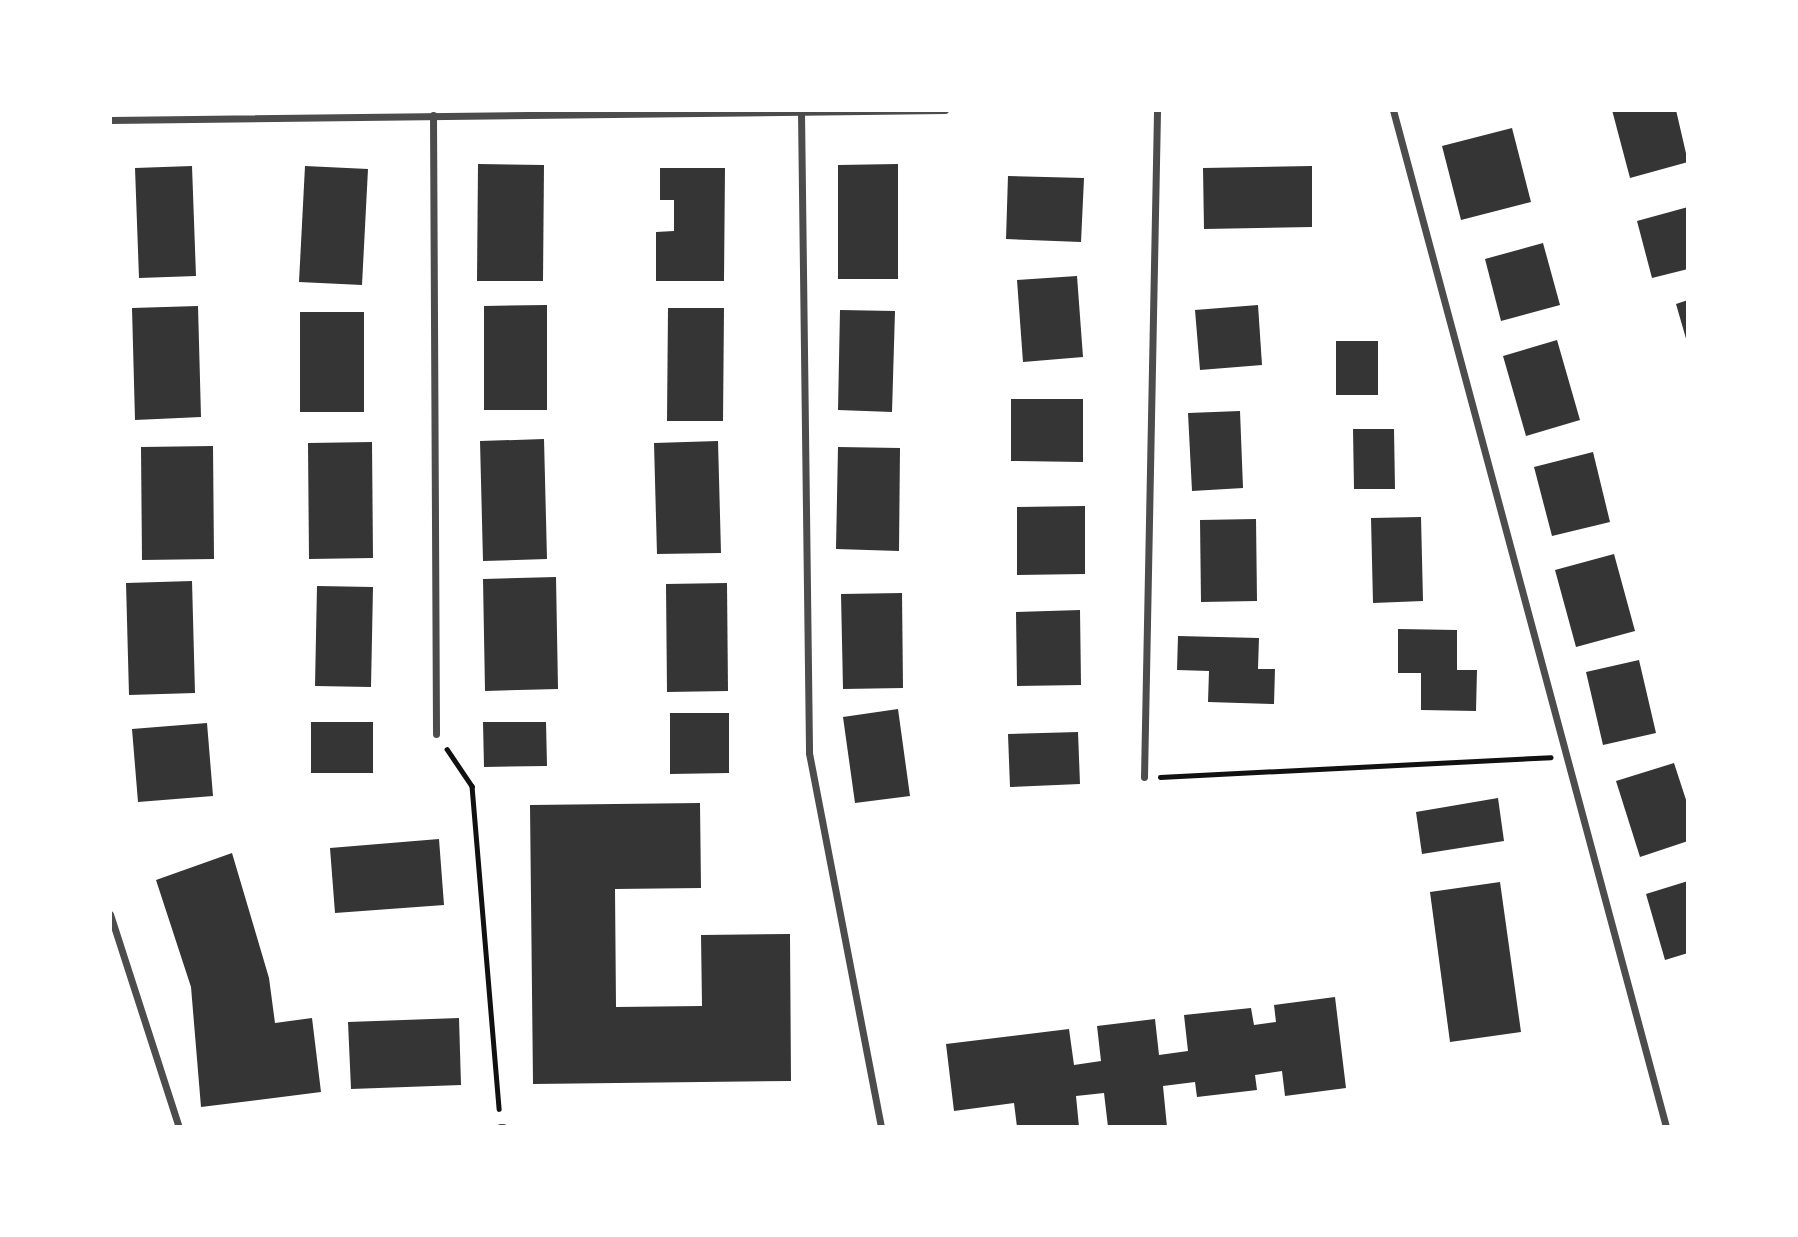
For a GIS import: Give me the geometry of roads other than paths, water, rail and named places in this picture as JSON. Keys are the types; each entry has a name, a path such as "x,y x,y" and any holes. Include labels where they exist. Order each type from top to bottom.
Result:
{"street":[{"path":"110,120 945,110"},
{"path":"1144,778 1157,110"},
{"path":"1393,110 1666,1127"},
{"path":"801,112 809,753 881,1127"},
{"path":"433,115 436,734"},
{"path":"110,914 178,1127"}]}
